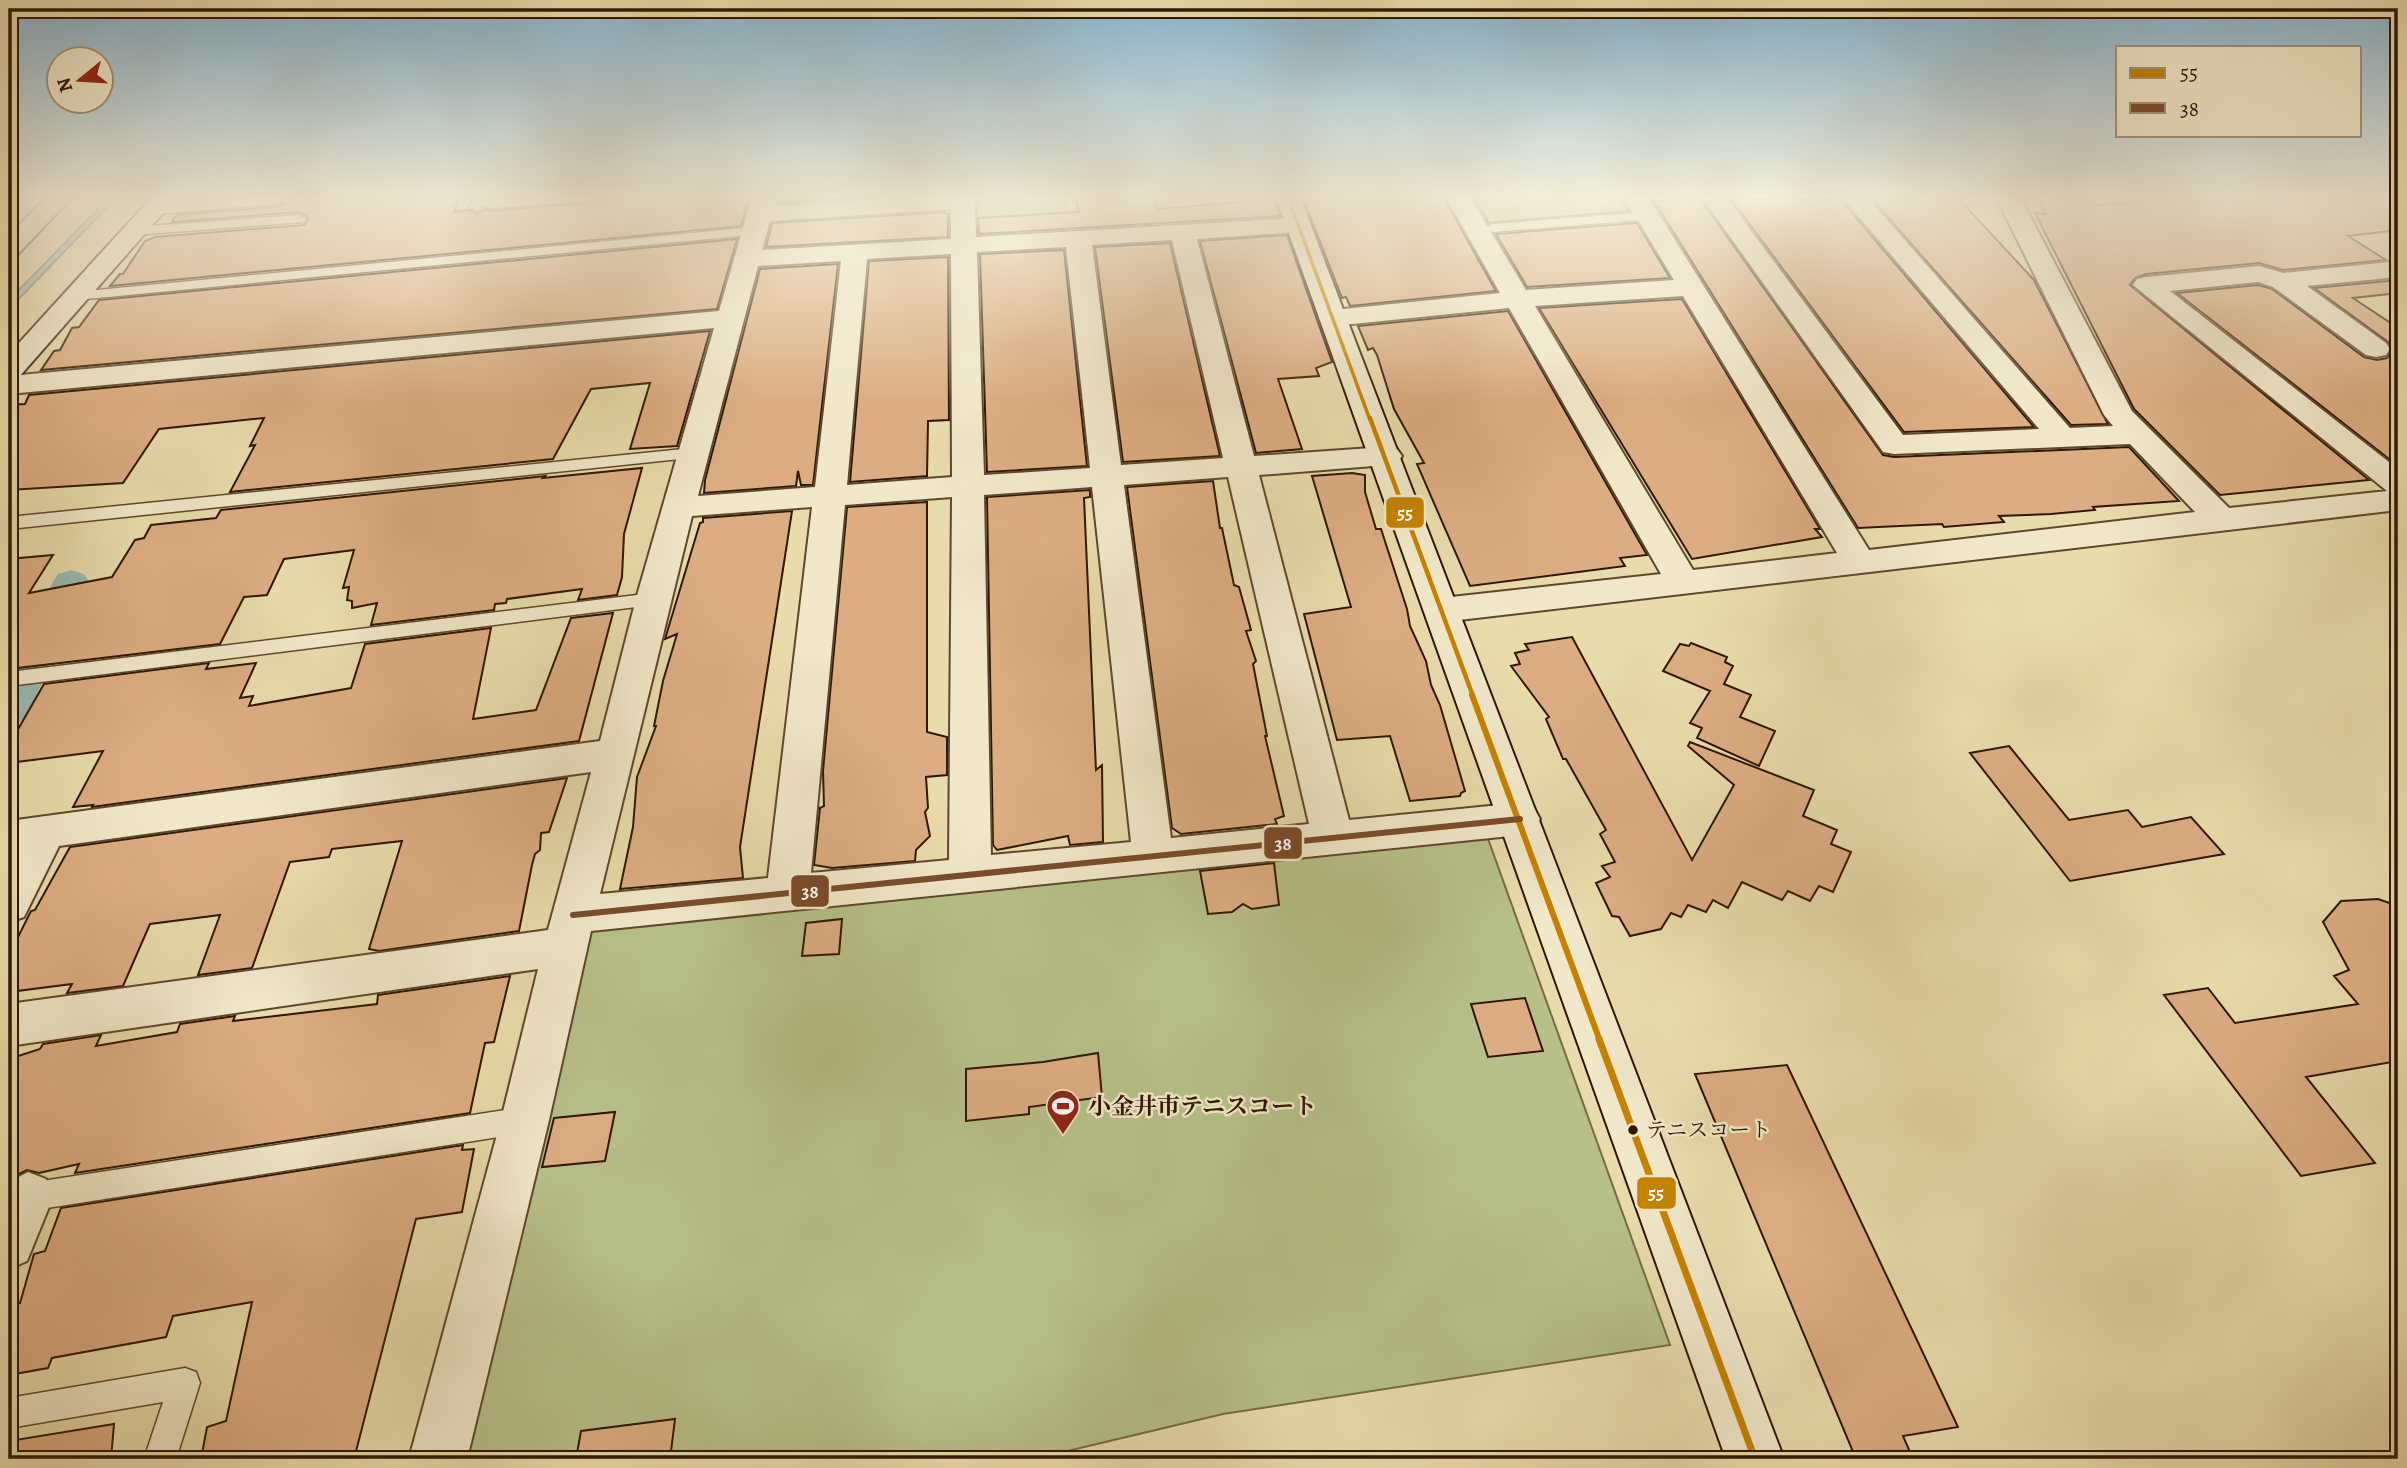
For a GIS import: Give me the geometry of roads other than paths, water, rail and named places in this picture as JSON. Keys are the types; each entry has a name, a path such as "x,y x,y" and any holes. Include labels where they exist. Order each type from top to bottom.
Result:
{"street":[{"path":"9,371 103,266"},
{"path":"438,1459 525,1120 569,930 616,754 653,599 746,266"},
{"path":"788,893 854,266"},
{"path":"965,266 970,874"},
{"path":"1081,266 1153,856"},
{"path":"1191,266 1333,838"},
{"path":"1314,266 1755,1459"},
{"path":"1497,266 1684,584"},
{"path":"1679,266 1860,563"},
{"path":"1764,266 1894,445 2138,434"},
{"path":"1913,266 2062,437"},
{"path":"2043,266 2119,415 2221,519"},
{"path":"2282,281 2396,271"},
{"path":"2376,349 2282,281 2259,274 2146,285 2398,484"},
{"path":"1334,318 1516,299 1692,287"},
{"path":"9,385 732,318"},
{"path":"679,507 1386,456"},
{"path":"1442,610 2398,500"},
{"path":"9,904 27,835 616,754"},
{"path":"9,1025 788,893 1520,819"},
{"path":"9,1243 18,1198"}],"lane":[{"path":"76,296 368,266"},
{"path":"9,523 692,453"},
{"path":"9,679 653,599"},
{"path":"18,1198 525,1120"},
{"path":"9,1413 185,1383 160,1459"}],"water":[{"path":"43,266 51,266 9,309 9,300"}],"waterway":[{"path":"9,711 71,582"}],"place":[{"name":"テニスコート","path":"1633,1130"},
{"name":"小金井市テニスコート","path":"1063,1136"}]}
